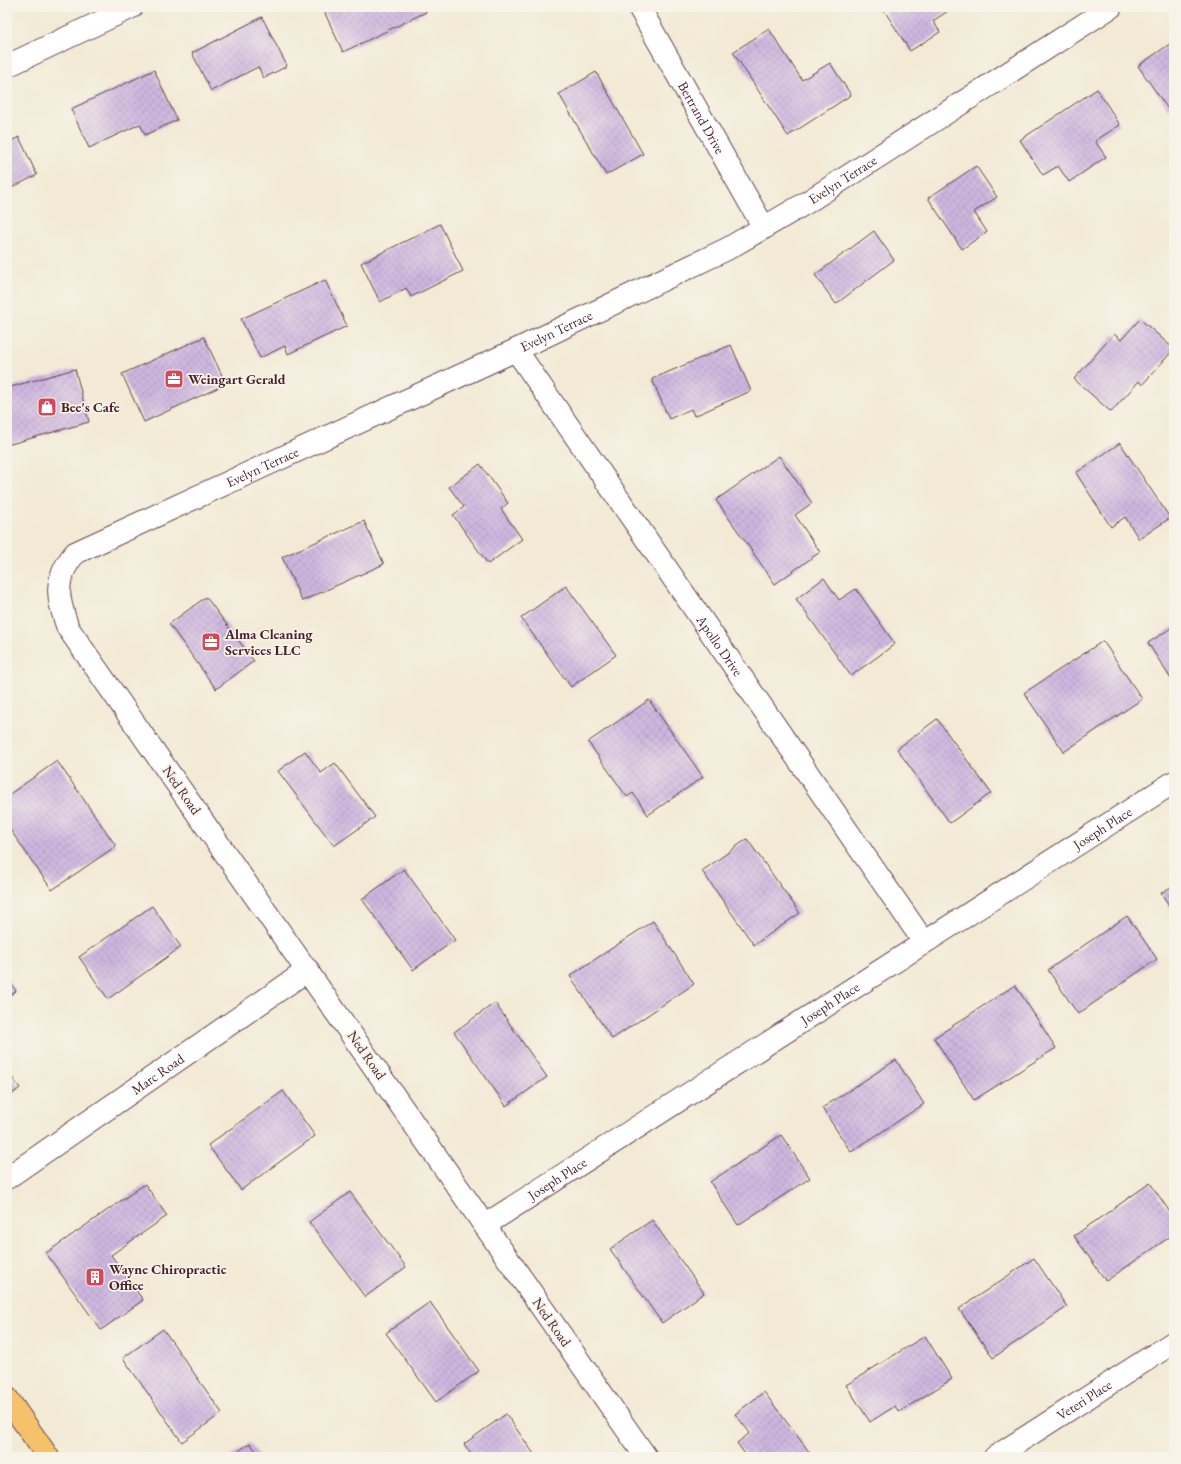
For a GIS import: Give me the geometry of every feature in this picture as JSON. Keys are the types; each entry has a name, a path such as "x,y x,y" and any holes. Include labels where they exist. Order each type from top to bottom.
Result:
{"main road":[{"path":"7,1398 48,1457"}],"street":[{"path":"7,66 132,7"},
{"name":"Bertrand Drive","path":"639,7 764,228"},
{"name":"Evelyn Terrace","path":"87,655 68,628 60,607 58,586 64,567 75,553 516,350 727,249 806,203 1112,7"},
{"name":"Apollo Drive","path":"516,350 924,942"},
{"name":"Ned Road","path":"87,655 646,1457"},
{"name":"Joseph Place","path":"485,1224 614,1144 924,942 1174,782"},
{"name":"Marc Road","path":"7,1178 308,970"},
{"name":"Veteri Place","path":"995,1457 1174,1342"}],"building":[{"path":"322,7 424,7 426,12 343,52"},
{"path":"882,7 954,7 933,21 940,32 910,51"},
{"path":"262,17 287,66 264,78 258,67 211,91 192,53"},
{"path":"769,29 802,80 830,63 851,95 788,136 733,52"},
{"path":"1174,41 1174,104 1168,109 1138,66"},
{"path":"154,70 177,120 145,135 140,124 89,148 71,109"},
{"path":"596,72 643,154 606,175 559,94"},
{"path":"1097,89 1120,125 1095,141 1106,157 1069,182 1058,166 1043,175 1020,140"},
{"path":"19,137 37,175 7,190 7,143"},
{"path":"976,166 997,197 974,212 987,232 962,249 928,198"},
{"path":"440,224 463,271 411,297 406,288 380,302 361,263"},
{"path":"874,231 894,260 836,304 815,275"},
{"path":"325,280 347,326 288,354 285,346 260,358 241,319"},
{"path":"1140,319 1174,349 1142,385 1139,381 1111,412 1074,379 1114,334 1121,340"},
{"name":"Weingart Gerald","path":"204,337 226,384 144,422 122,374"},
{"path":"731,345 751,391 694,416 691,409 669,419 652,379"},
{"name":"Bee's Cafe","path":"75,369 89,422 7,445 7,408 12,406 7,388"},
{"path":"1120,443 1170,518 1139,539 1125,517 1111,527 1076,473"},
{"path":"779,456 812,503 795,515 820,552 775,584 716,500"},
{"path":"480,464 508,503 501,509 522,539 488,564 453,515 464,507 449,487"},
{"path":"364,521 384,564 302,601 282,557"},
{"path":"824,578 839,600 856,589 895,644 851,676 796,599"},
{"path":"566,586 616,655 571,687 521,618"},
{"name":"Alma Cleaning Services LLC","path":"206,597 254,661 216,689 169,624"},
{"path":"1174,626 1174,677 1171,679 1148,643"},
{"path":"1103,641 1142,699 1064,752 1024,693"},
{"path":"649,700 703,777 648,815 633,793 627,797 588,742"},
{"path":"937,719 991,793 950,823 897,749"},
{"path":"305,751 321,773 335,763 375,817 334,846 278,771"},
{"path":"57,761 116,846 52,890 7,825 7,796"},
{"path":"747,839 800,913 754,945 702,871"},
{"path":"404,869 455,940 413,970 362,899"},
{"path":"1174,885 1174,913 1161,893"},
{"path":"152,906 181,947 108,999 79,957"},
{"path":"1127,916 1157,959 1078,1014 1048,970"},
{"path":"653,921 694,984 612,1039 570,976"},
{"path":"7,978 16,991 7,998"},
{"path":"1015,985 1056,1048 974,1100 934,1038"},
{"path":"495,1003 547,1077 506,1106 454,1032"},
{"path":"896,1060 924,1104 851,1152 822,1108"},
{"path":"7,1071 20,1088 7,1098"},
{"path":"283,1091 315,1136 241,1190 208,1145"},
{"path":"781,1135 810,1178 738,1225 710,1182"},
{"path":"1150,1183 1174,1218 1174,1234 1106,1281 1074,1236"},
{"name":"Wayne Chiropractic Office","path":"145,1184 167,1216 111,1255 143,1300 101,1330 46,1253"},
{"path":"350,1192 406,1267 365,1297 309,1222"},
{"path":"652,1220 704,1293 662,1323 610,1249"},
{"path":"1034,1258 1067,1307 993,1358 959,1309"},
{"path":"430,1302 479,1371 436,1402 386,1333"},
{"path":"163,1329 222,1413 182,1442 123,1358"},
{"path":"925,1336 952,1379 899,1412 895,1406 870,1422 846,1385"},
{"path":"764,1392 813,1457 747,1457 737,1443 750,1433 735,1414"},
{"path":"506,1414 536,1457 473,1457 464,1444"},
{"path":"250,1443 260,1457 230,1457"}],"place":[{"name":"Weingart Gerald","path":"174,379"},
{"name":"Bee's Cafe","path":"47,407"},
{"name":"Alma Cleaning Services LLC","path":"211,642"},
{"name":"Wayne Chiropractic Office","path":"95,1277"}]}
